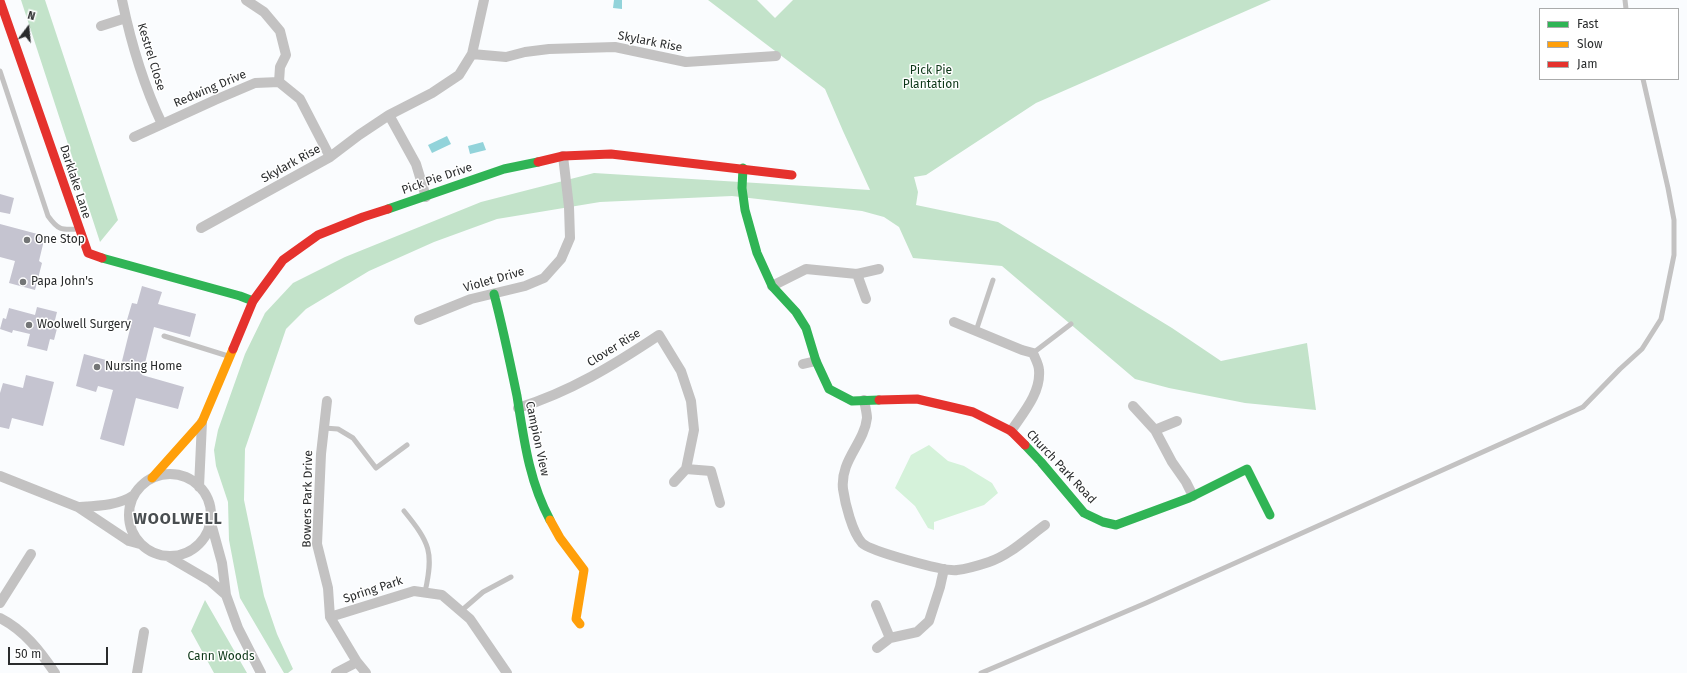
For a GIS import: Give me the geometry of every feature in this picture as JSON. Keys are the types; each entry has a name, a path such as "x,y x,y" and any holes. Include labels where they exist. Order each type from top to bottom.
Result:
{"street":[{"name":"Kestrel Close","path":"122,0 142,74 151,100 162,124"},
{"path":"246,0 264,12 280,31 286,55 280,67 279,82 300,99 330,157"},
{"name":"Skylark Rise","path":"201,228 330,157 358,135 388,115 432,93 459,75 472,54 484,0"},
{"name":"Darklake Lane","path":"0,1 57,162 78,229 88,253 93,256 240,296 253,301"},
{"name":"Kestrel Close","path":"101,26 126,18"},
{"name":"Skylark Rise","path":"472,54 506,57 525,52 549,49 615,47 686,62 776,56"},
{"name":"Redwing Drive","path":"134,137 255,84 279,82"},
{"path":"388,115 416,164 426,197"},
{"name":"Pick Pie Drive","path":"152,478 202,422 253,301 283,260 318,235 364,217 504,169 563,156 611,154 743,168 792,175"},
{"name":"Violet Drive","path":"419,320 471,299 524,286 544,278 562,259 570,238 569,207 563,156"},
{"name":"Church Park Road","path":"743,168 742,188 745,210 757,253 772,286 796,312 806,328 816,361 830,389 852,401 918,399 974,412 1011,431 1041,462 1084,513 1104,522 1116,525 1193,496 1248,469 1270,515"},
{"path":"772,286 806,269 857,274 880,269"},
{"path":"857,274 866,298"},
{"name":"Campion View","path":"494,294 507,343 530,471 540,501 560,538 584,570 576,619 580,624"},
{"path":"954,322 1022,350 1033,353 1039,369 1038,382 1033,399 1011,431"},
{"name":"Clover Rise","path":"518,408 539,402 606,370 659,335 681,371 691,401 694,430 686,469"},
{"path":"804,364 816,361"},
{"path":"864,400 867,418 863,433 844,470 843,488 853,526 862,543 888,555 944,569 957,570 990,562 1007,554 1045,525"},
{"name":"Bowers Park Drive","path":"327,401 320,454 317,544 328,588 330,618 357,662 366,673"},
{"path":"1133,406 1155,430 1172,462 1186,482 1193,496"},
{"path":"1155,430 1177,421"},
{"name":"Pick Pie Drive","path":"199,486 202,422"},
{"path":"674,482 686,469 711,471 720,503"},
{"path":"78,507 104,506 126,501 134,495 142,485 152,478 165,474 177,475 189,479 199,486 207,497 211,509 211,522 222,564 226,595 238,628 261,673"},
{"path":"0,476 78,507 129,541 140,544 153,553 169,557 210,580 226,595"},
{"path":"134,495 129,512 131,529 140,544"},
{"path":"169,557 180,556 192,551 201,544 207,534 211,522"},
{"path":"0,603 31,554"},
{"path":"878,648 890,638 916,632 929,621 944,569"},
{"name":"Spring Park","path":"330,618 414,591 442,595 470,619 507,673"},
{"path":"876,605 890,638"},
{"path":"0,618 13,624 39,650 55,673"},
{"path":"137,673 144,632"},
{"path":"336,673 357,662"}],"lane":[{"path":"0,71 48,216 54,224 63,230 78,229"},
{"path":"981,673 1146,603 1582,407 1642,349 1661,319 1674,255 1674,220 1643,80"},
{"path":"976,331 993,280"},
{"path":"1033,353 1071,324"},
{"path":"164,336 230,357"},
{"path":"324,428 338,429 353,438 376,468 407,445"},
{"path":"404,511 427,542 430,559 425,592"},
{"path":"461,611 483,592 511,577"}],"green space":[{"path":"21,0 45,0 118,220 100,242"},
{"name":"Pick Pie Plantation","path":"708,0 757,0 775,18 793,0 1271,0 1036,103 926,175 914,177 918,192 916,205 998,222 1172,328 1221,361 1307,343 1316,410 1245,403 1169,388 1135,379 1002,266 913,258 899,227 884,217 862,211 732,196 600,202 497,219 434,242 369,271 306,309 286,329 245,449 244,500 264,596 277,634 293,669 288,673 284,673 240,598 229,540 228,502 216,466 214,450 218,430 245,354 265,313 293,283 345,257 481,202 594,173 870,190 825,89"},
{"path":"929,445 948,461 964,466 992,483 998,493 984,505 934,522 934,530 928,528 915,506 895,488 911,455"},
{"name":"Cann Woods","path":"205,600 247,673 214,673 191,631"}],"water":[{"path":"614,0 622,0 622,9 613,8"},
{"path":"447,136 451,144 432,153 428,145"},
{"path":"483,142 486,150 470,154 468,146"}],"building":[{"path":"0,194 14,198 10,214 0,212"},
{"path":"0,224 45,236 39,261 42,263 35,290 9,283 15,261 0,257"},
{"name":"Nursing Home","path":"142,286 162,292 158,304 196,314 190,337 154,327 142,375 184,387 178,409 136,398 124,446 100,439 113,390 98,386 96,392 76,386 84,354 106,360 105,365 120,369 132,321 127,320 132,303 137,304"},
{"name":"Woolwell Surgery","path":"37,307 57,312 55,320 59,321 54,340 50,339 47,351 27,346 30,334 13,330 12,333 0,329 3,318 6,319 9,308 35,315"},
{"path":"26,375 54,382 43,426 12,418 9,429 0,427 0,393 3,383 23,388"}],"traffic: fast":[{"path":"388,209 504,169 538,162"},
{"path":"743,168 742,188 745,210 757,253 772,286 796,312 806,328 816,361 829,389 852,401 879,400"},
{"path":"102,258 240,296 253,301"},
{"path":"494,294 517,396 528,460 537,490 550,520"},
{"path":"1025,445 1084,513 1103,522 1116,525 1189,498 1247,469 1270,515"}],"traffic: slow":[{"path":"152,478 202,422 233,349"},
{"path":"550,520 560,538 584,570 576,619 580,624"}],"traffic: jam":[{"path":"0,1 88,253 102,258"},
{"path":"538,162 563,156 611,154 792,175"},
{"path":"233,349 253,301 283,260 318,235 363,217 388,209"},
{"path":"879,400 917,399 973,412 1011,431 1025,445"}],"place":[{"name":"One Stop","path":"27,240"},
{"name":"Papa John's","path":"23,282"},
{"name":"Woolwell Surgery","path":"29,325"},
{"name":"Nursing Home","path":"97,367"}],"district":[{"name":"WOOLWELL","path":"178,520"}]}
